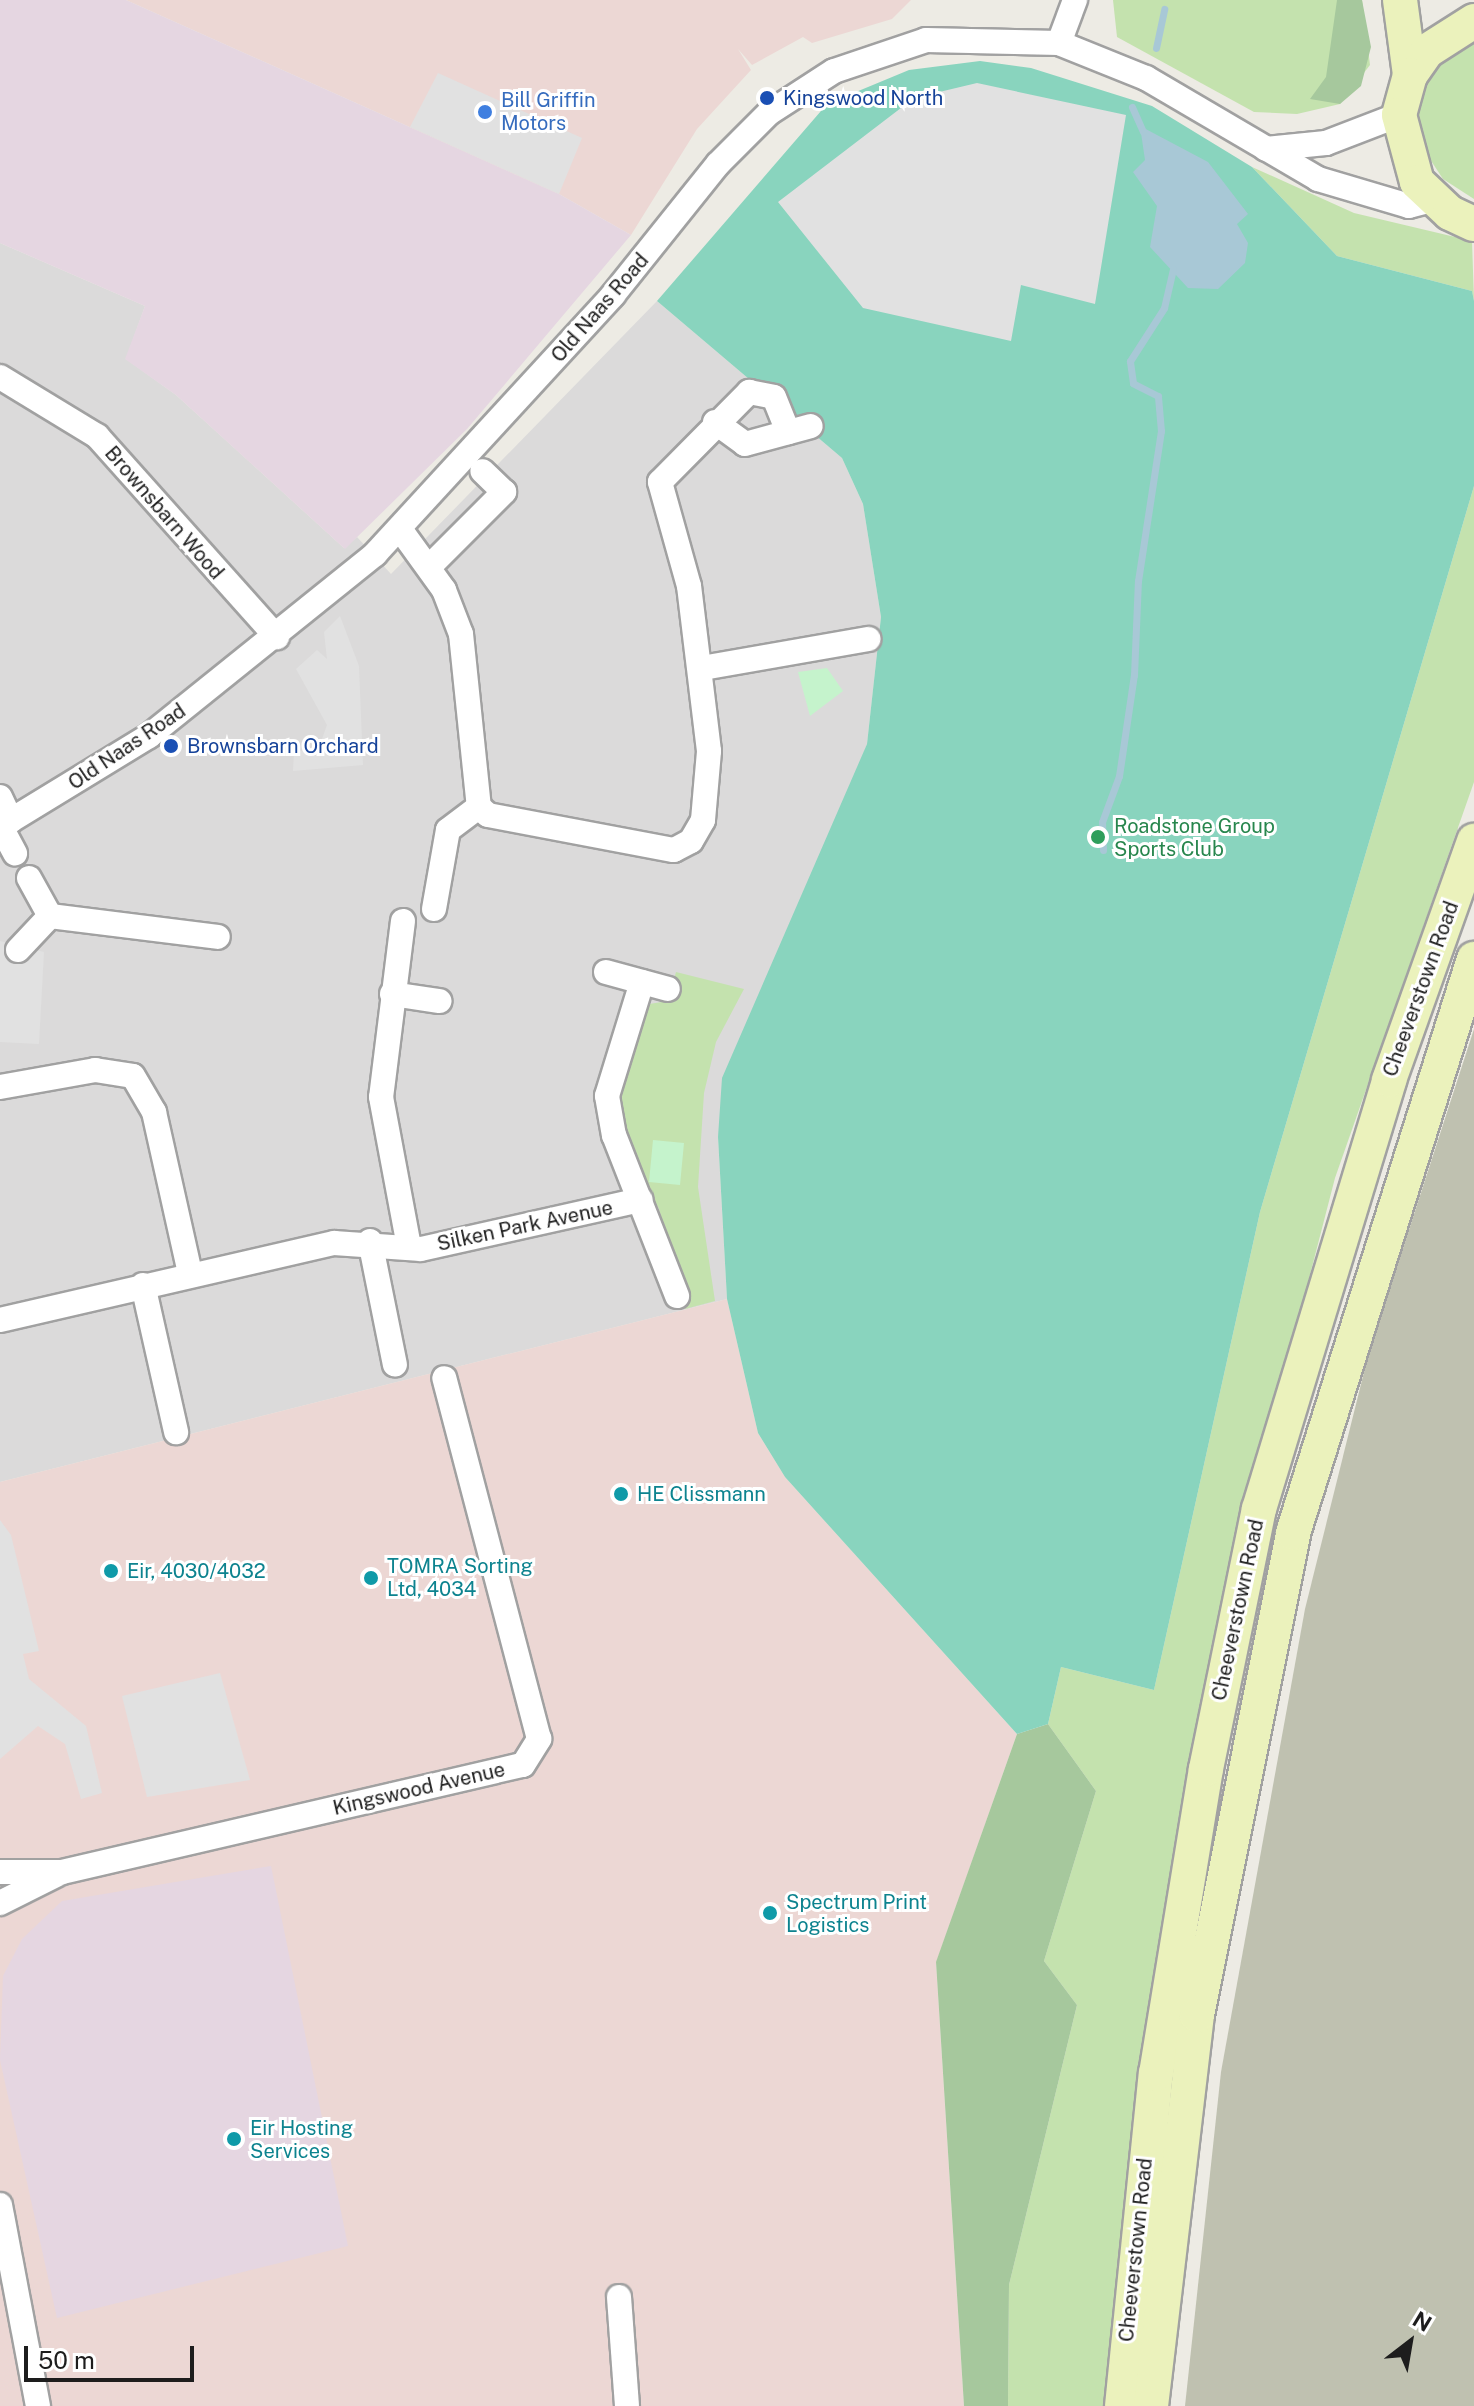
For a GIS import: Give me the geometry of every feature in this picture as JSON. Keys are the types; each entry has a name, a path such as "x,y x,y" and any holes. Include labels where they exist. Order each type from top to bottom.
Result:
{"main road":[{"path":"1400,0 1410,75 1399,115 1406,161 1432,200 1474,224"},
{"path":"1410,75 1438,42 1474,21"},
{"name":"Cheeverstown Road","path":"1122,2406 1156,2074 1206,1769 1259,1509 1389,1080 1474,841"},
{"name":"Cheeverstown Road","path":"1151,2406 1197,2015 1293,1533 1474,959"}],"street":[{"path":"1059,43 1075,0"},
{"name":"Old Naas Road","path":"4,825 149,736 277,637 400,529 613,295 718,164 812,81 926,40 1059,43 1146,78 1318,179 1409,206 1432,200"},
{"path":"1264,149 1301,149 1399,115"},
{"name":"Brownsbarn Wood","path":"0,377 97,436 277,637"},
{"path":"479,807 663,852 683,846 703,820 709,751 702,668 660,482 715,422 749,392 761,391 780,406 800,429 745,444 715,422"},
{"path":"430,566 504,492 482,471"},
{"path":"400,529 430,566 470,669 479,807"},
{"path":"702,668 868,639"},
{"path":"0,797 4,825 15,853"},
{"path":"434,909 448,830 479,807"},
{"path":"29,878 50,916"},
{"path":"50,916 218,937"},
{"path":"18,950 50,916"},
{"name":"Silken Park Avenue","path":"403,921 381,1097 409,1247"},
{"path":"606,972 668,989"},
{"path":"642,982 607,1096 677,1296"},
{"path":"392,994 439,1001"},
{"path":"0,1087 95,1070 133,1076 154,1112 190,1273"},
{"name":"Silken Park Avenue","path":"0,1320 190,1273 370,1241 409,1247 641,1200"},
{"path":"370,1241 395,1365"},
{"path":"143,1285 176,1432"},
{"name":"Kingswood Avenue","path":"0,1872 62,1872 523,1765 539,1739 444,1378"},
{"name":"Kingswood Avenue","path":"0,1903 62,1872"},
{"path":"0,2205 38,2406"},
{"path":"619,2297 627,2406"}],"shaded area":[{"path":"0,0 126,0 559,194 631,235 467,429 345,549 176,395 125,359 145,306 0,243"},
{"name":"Bill Griffin Motors","path":"126,0 911,0 892,19 812,43 803,37 752,65 738,49 751,70 697,129 631,235 559,194"},
{"path":"438,73 582,138 559,194 410,127"},
{"path":"977,83 1126,115 1095,304 1021,285 1011,341 863,308 778,202 914,98"},
{"path":"0,243 145,306 126,359 176,395 344,548 357,537 391,574 657,301 842,458 863,504 881,617 867,744 718,1137 727,1299 0,1482"},
{"path":"340,616 359,666 363,765 293,771 294,751 318,750 327,725 296,669 317,650 327,659 324,632"},
{"path":"0,941 44,952 39,1044 0,1042"},
{"path":"1474,1029 1474,2406 1185,2406 1221,2072 1305,1609 1368,1356"},
{"path":"727,1299 758,1433 785,1477 1017,1734 936,1963 964,2406 0,2406 0,1482"},
{"path":"0,1520 11,1535 39,1651 23,1654 29,1679 86,1726 102,1793 81,1799 65,1744 38,1726 0,1759"},
{"path":"220,1673 250,1780 147,1797 122,1696"},
{"path":"271,1866 348,2246 57,2318 0,2060 3,1976 22,1939 62,1901"}],"green space":[{"path":"1113,0 1362,0 1370,65 1340,104 1297,114 1254,112 1117,37"},
{"path":"1337,0 1362,0 1371,47 1361,86 1340,104 1310,99 1326,77"},
{"path":"1474,42 1474,199 1443,179 1424,150 1416,111 1427,74"},
{"name":"Roadstone Group Sports Club","path":"980,61 1031,68 1152,106 1252,167 1337,256 1472,291 1474,301 1474,486 1260,1212 1154,1690 1061,1667 1048,1724 1017,1734 785,1477 758,1433 727,1299 718,1137 722,1078 867,744 881,617 863,504 842,458 657,301 827,104 909,70"},
{"path":"1252,167 1354,213 1472,241 1474,301 1472,291 1337,256"},
{"path":"1474,486 1474,782 1335,1178 1212,1654 1187,1790 1113,2406 1008,2406 1009,2285 1077,2005 1044,1961 1096,1791 1048,1724 1061,1667 1154,1690 1260,1212"},
{"path":"827,668 843,691 810,716 798,672"},
{"path":"676,972 744,989 716,1042 704,1093 698,1187 715,1301 685,1309 659,1209 631,1156 621,1112 621,1080 643,1005 668,1001"},
{"path":"653,1140 684,1143 680,1185 649,1182"},
{"path":"1048,1724 1096,1791 1044,1961 1077,2005 1009,2285 1008,2406 964,2406 936,1962 1017,1734"}],"water":[{"path":"1140,126 1208,162 1248,214 1237,224 1248,243 1245,263 1218,289 1188,288 1150,247 1157,206 1133,172 1145,160"}],"waterway":[{"path":"1156,48 1164,9"},
{"path":"1132,107 1143,132"},
{"path":"1103,850 1102,822 1119,776 1134,675 1138,581 1161,431 1158,396 1133,383 1130,361 1164,308 1173,269"}],"place":[{"name":"Kingswood North","path":"767,98"},
{"name":"Bill Griffin Motors","path":"485,112"},
{"name":"Brownsbarn Orchard","path":"171,746"},
{"name":"Roadstone Group Sports Club","path":"1098,837"},
{"name":"HE Clissmann","path":"621,1494"},
{"name":"Eir, 4030/4032","path":"111,1571"},
{"name":"TOMRA Sorting Ltd, 4034","path":"371,1578"},
{"name":"Spectrum Print Logistics","path":"770,1913"},
{"name":"Eir Hosting Services","path":"234,2139"}]}
